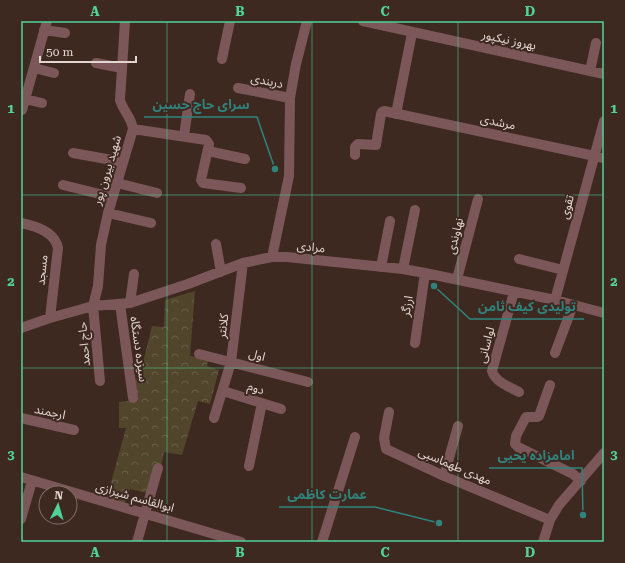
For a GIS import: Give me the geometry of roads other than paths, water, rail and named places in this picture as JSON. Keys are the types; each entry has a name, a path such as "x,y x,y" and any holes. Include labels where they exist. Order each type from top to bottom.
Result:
{"street":[{"name":"شهید بیرون پور","path":"93,306 98,286 103,236 108,213 133,129 132,122 121,104 125,21"},
{"path":"222,59 230,21"},
{"path":"272,257 289,176 290,98 296,64 307,21"},
{"name":"بهروز نیکپور","path":"363,21 604,74"},
{"path":"21,111 45,25 65,33"},
{"path":"396,114 412,33"},
{"path":"590,71 596,43"},
{"path":"96,63 122,68"},
{"path":"34,68 54,72"},
{"name":"دربندی","path":"238,88 290,98"},
{"path":"184,136 190,94"},
{"path":"25,99 42,103"},
{"name":"مرشدی","path":"355,155 358,144 376,145 382,112 599,157"},
{"name":"تقوی","path":"555,300 599,157 604,121"},
{"path":"133,129 206,140 209,144 201,180 203,183 240,188"},
{"path":"208,151 245,159"},
{"path":"73,153 123,162"},
{"path":"117,183 157,193"},
{"path":"63,185 112,197"},
{"name":"نهاوندی","path":"457,279 478,199"},
{"path":"403,269 415,210"},
{"path":"108,213 151,223"},
{"path":"381,267 390,221"},
{"name":"مسجد","path":"21,223 42,230 51,235 58,248 50,318"},
{"path":"216,244 221,272"},
{"name":"مرادی","path":"21,328 93,306 125,304 188,284 243,263 272,257 287,257 403,269 555,300 604,313"},
{"path":"519,260 563,270"},
{"name":"کلانتر","path":"214,418 231,362 243,263"},
{"name":"ارزگر","path":"415,343 425,273"},
{"name":"سیزده دستگاه","path":"133,398 125,304 134,274"},
{"name":"لواسانی","path":"514,292 492,371 495,378 500,382 519,392"},
{"path":"555,353 573,305"},
{"name":"حاج احمد","path":"93,306 100,381"},
{"name":"اول","path":"199,354 308,382"},
{"path":"550,385 539,416 526,417 516,436 516,444 518,447 573,474 581,481"},
{"name":"دوم","path":"223,391 281,409"},
{"path":"249,466 262,403"},
{"name":"مهدی طهماسبی","path":"389,412 384,438 386,449 444,476 550,520"},
{"name":"ارجمند","path":"21,418 74,430"},
{"path":"444,476 458,426"},
{"path":"322,542 355,437"},
{"path":"543,542 550,520 559,505 604,453"},
{"path":"137,542 158,468"},
{"name":"ابوالقاسم شیرازی","path":"21,478 145,514 213,538 241,542"},
{"path":"21,519 32,481"}],"place":[{"name":"سرای حاج حسین","path":"275,169"},
{"name":"تولیدی کیف ثامن","path":"434,286"},
{"name":"امامزاده یحیی","path":"583,515"},
{"name":"عمارت کاظمی","path":"439,523"}]}
